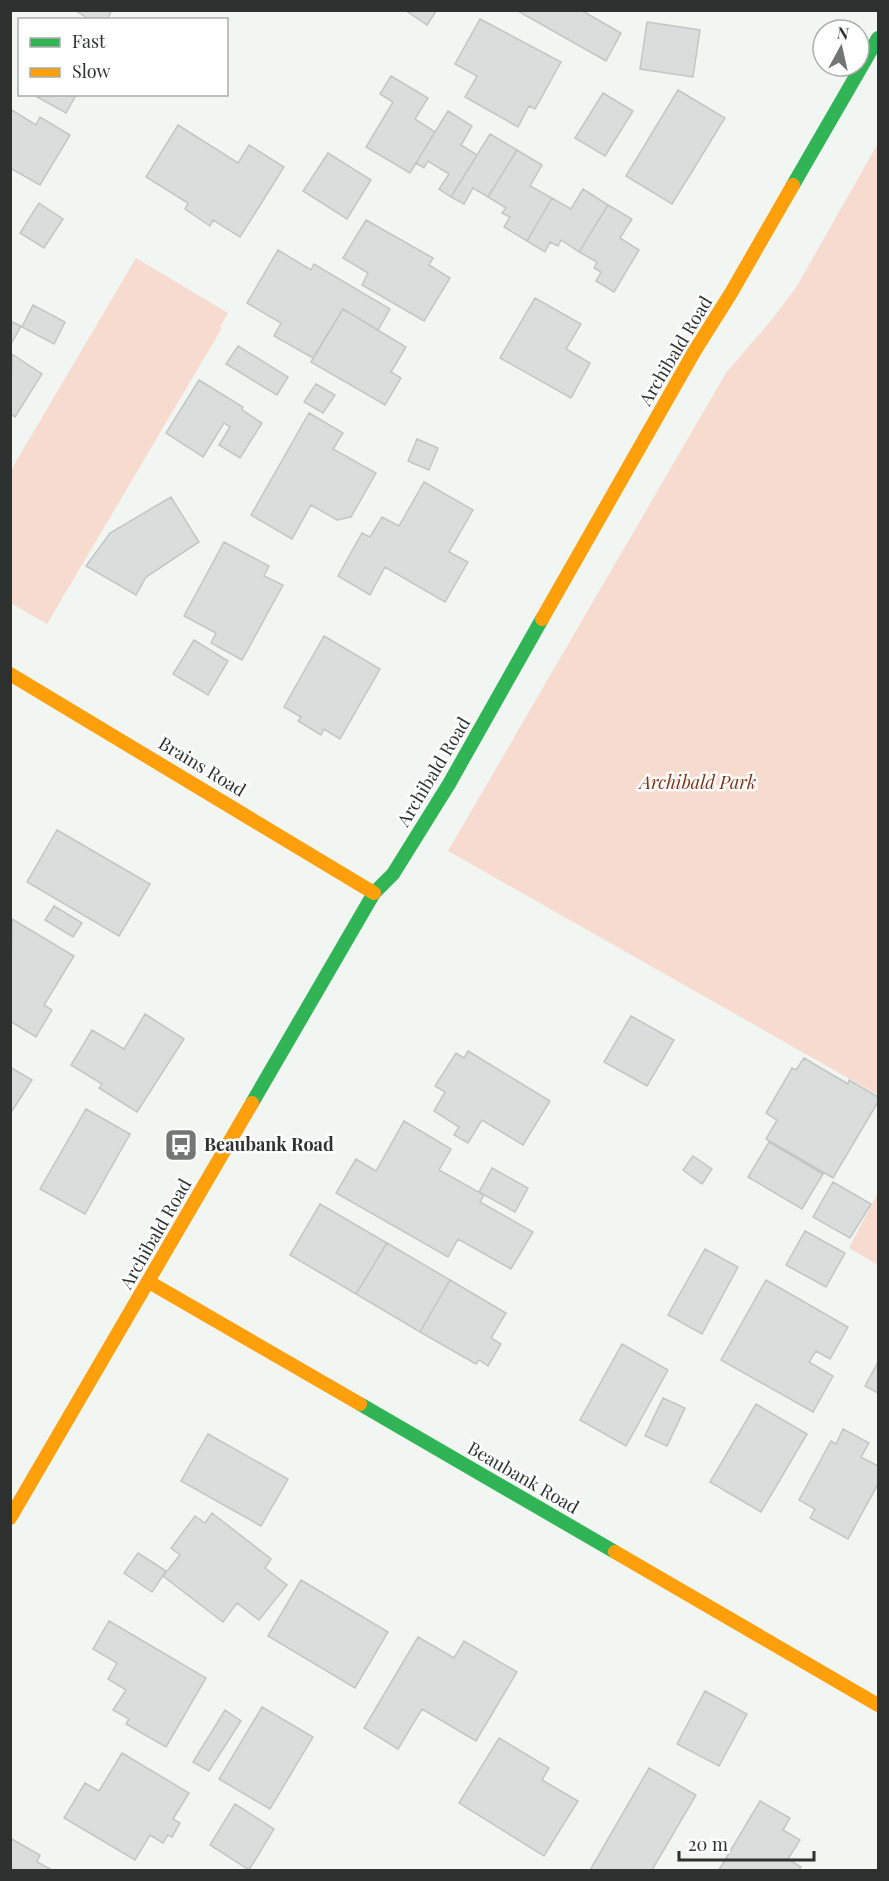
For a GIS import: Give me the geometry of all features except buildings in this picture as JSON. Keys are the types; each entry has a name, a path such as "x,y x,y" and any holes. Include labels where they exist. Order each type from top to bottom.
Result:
{"street":[{"name":"Archibald Road","path":"10,1518 374,894 393,874 449,784 694,352 731,293 879,38"},
{"name":"Brains Road","path":"10,674 345,874 374,894"},
{"name":"Beaubank Road","path":"149,1282 879,1705"}],"green space":[{"name":"Archibald Park","path":"878,143 878,1095 448,851 726,373 797,286"},
{"path":"136,258 228,313 220,327 222,328 47,624 11,603 11,470"},
{"path":"878,1192 878,1265 849,1248"}],"traffic: fast":[{"path":"793,185 878,38"},
{"path":"252,1103 374,893 393,874 449,784 542,619"},
{"path":"360,1404 615,1552"}],"traffic: slow":[{"path":"542,619 694,352 793,185"},
{"path":"10,674 374,893"},
{"path":"10,1518 252,1103"},
{"path":"149,1282 360,1404"},
{"path":"615,1552 878,1705"}],"place":[{"name":"Beaubank Road","path":"181,1145"}]}
